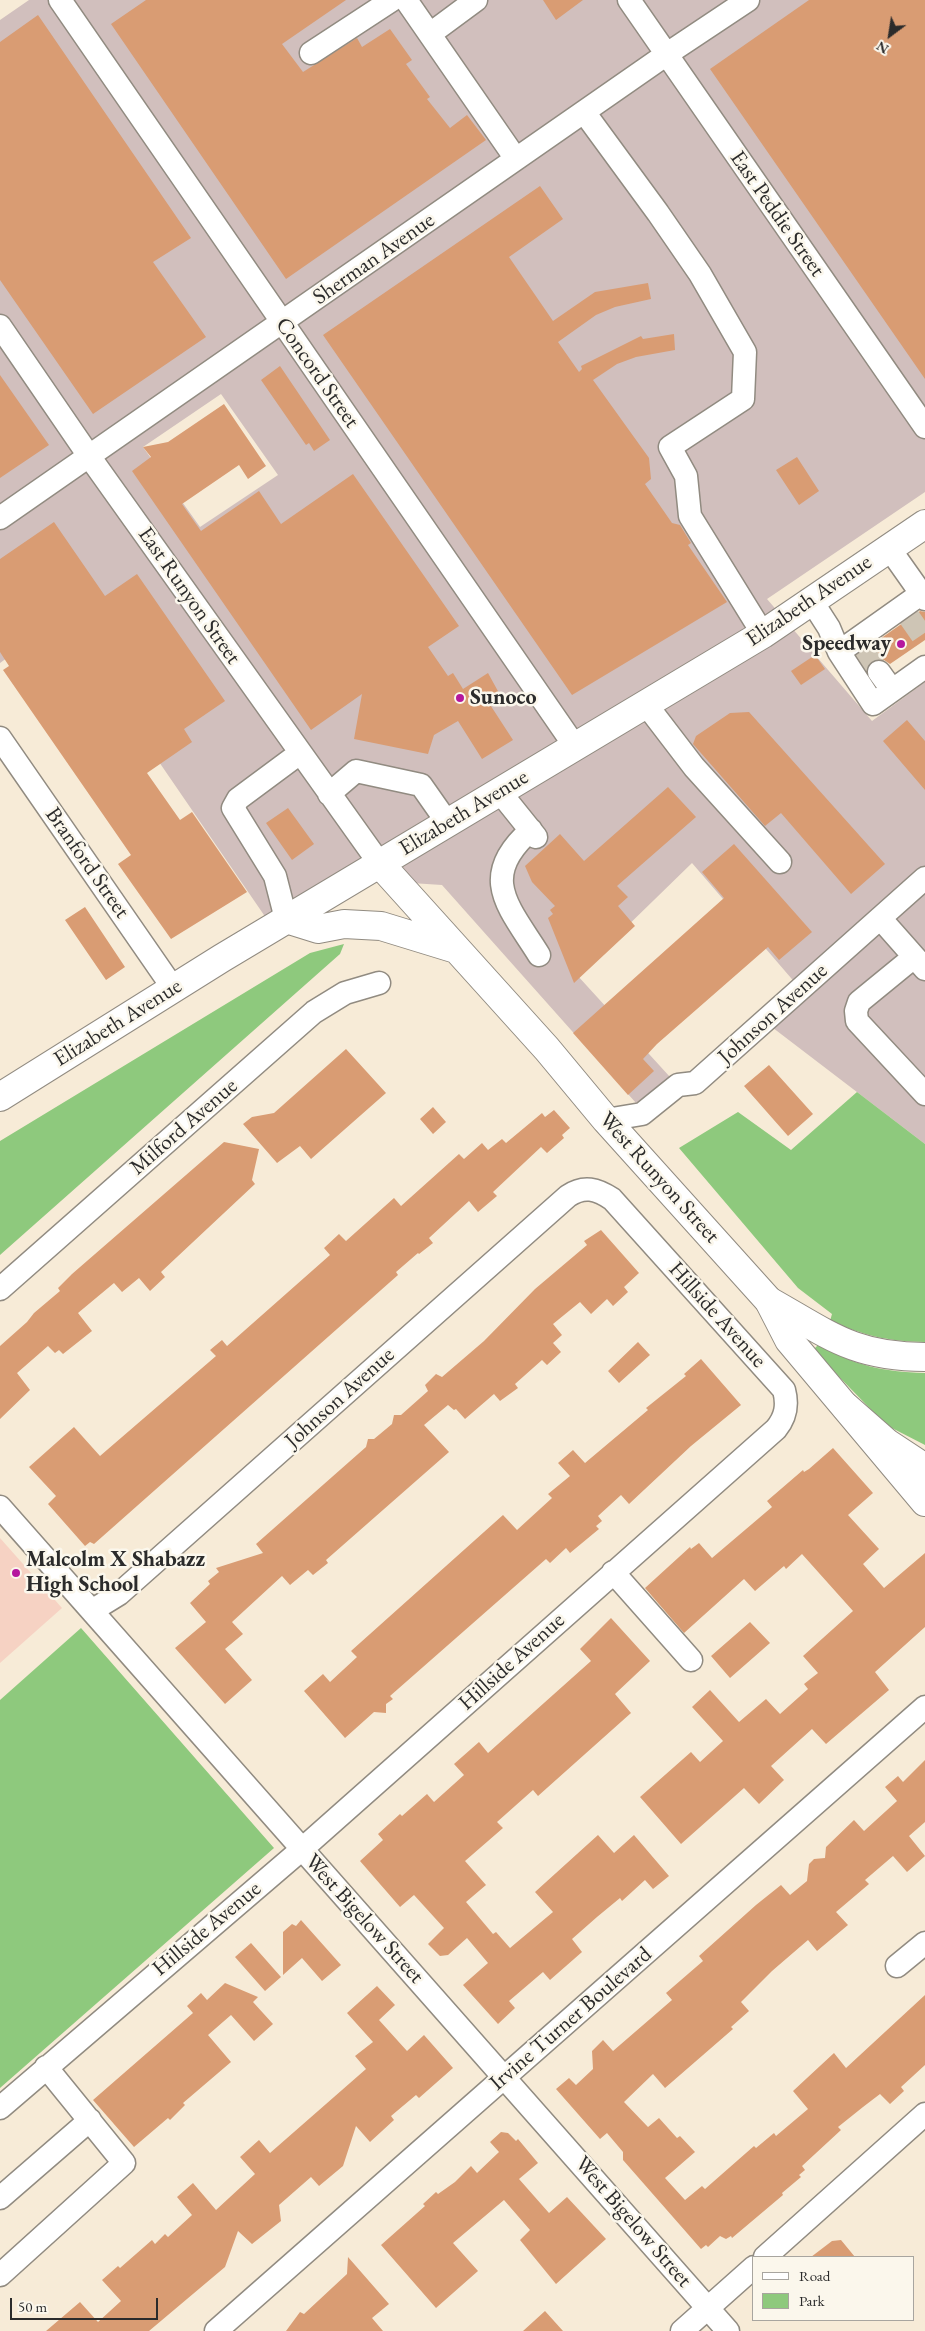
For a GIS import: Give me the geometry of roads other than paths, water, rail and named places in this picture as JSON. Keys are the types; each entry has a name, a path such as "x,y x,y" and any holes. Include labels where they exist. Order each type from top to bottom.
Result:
{"main road":[{"name":"Elizabeth Avenue","path":"0,1097 286,919 380,864 574,745 763,634 925,524"},
{"name":"West Runyon Street","path":"380,864 547,1049 606,1120 769,1301 789,1340 925,1502"},
{"path":"286,919 318,929 344,924 381,926 456,949"},
{"path":"769,1301 820,1331 854,1348 890,1356 925,1357"},
{"path":"846,1407 887,1443 925,1468"}],"street":[{"name":"Concord Street","path":"60,0 574,745"},
{"path":"311,52 392,0"},
{"path":"406,0 516,159"},
{"path":"430,34 476,0"},
{"name":"East Peddie Street","path":"630,0 925,427"},
{"name":"Sherman Avenue","path":"0,518 667,54 748,0"},
{"path":"584,112 700,274 745,352 743,400 670,447 686,476 690,516 763,634"},
{"name":"East Runyon Street","path":"0,326 89,456 380,864"},
{"path":"853,647 905,612 924,594 889,548"},
{"path":"811,600 829,628 853,647 873,704 925,667"},
{"path":"879,672 892,690"},
{"path":"645,703 694,767 780,862"},
{"name":"Branford Street","path":"0,738 173,988"},
{"path":"286,919 275,876 233,808 238,799 300,753"},
{"path":"329,794 356,771 421,785 447,822"},
{"path":"499,791 534,833 513,848 507,857 502,871 503,898 539,955"},
{"name":"Johnson Avenue","path":"606,1120 642,1114 678,1085 695,1083 925,878"},
{"path":"880,918 920,963 859,1002 856,1011 857,1021 925,1094"},
{"name":"Milford Avenue","path":"0,1289 314,1012 345,993 379,983"},
{"name":"Johnson Avenue","path":"93,1610 119,1594 568,1196 588,1188"},
{"name":"Hillside Avenue","path":"0,2108 301,1850 776,1429 785,1415 787,1405 784,1390 779,1383 612,1199 602,1192 588,1188"},
{"name":"West Bigelow Street","path":"0,1507 93,1610 301,1850 506,2076 728,2331"},
{"path":"613,1572 691,1660"},
{"name":"Irvine Turner Boulevard","path":"216,2331 925,1706"},
{"path":"897,1966 925,1943"},
{"path":"0,2275 124,2162 46,2067"},
{"path":"766,2256 925,2114"},
{"path":"0,2198 90,2120"},
{"path":"682,2331 752,2269"}],"tunnel":[{"path":"909,617 925,640"},
{"path":"862,649 879,672"}],"place":[{"name":"Speedway","path":"901,644"},
{"name":"Sunoco","path":"460,698"},
{"name":"Malcolm X Shabazz High School","path":"16,1573"}]}
